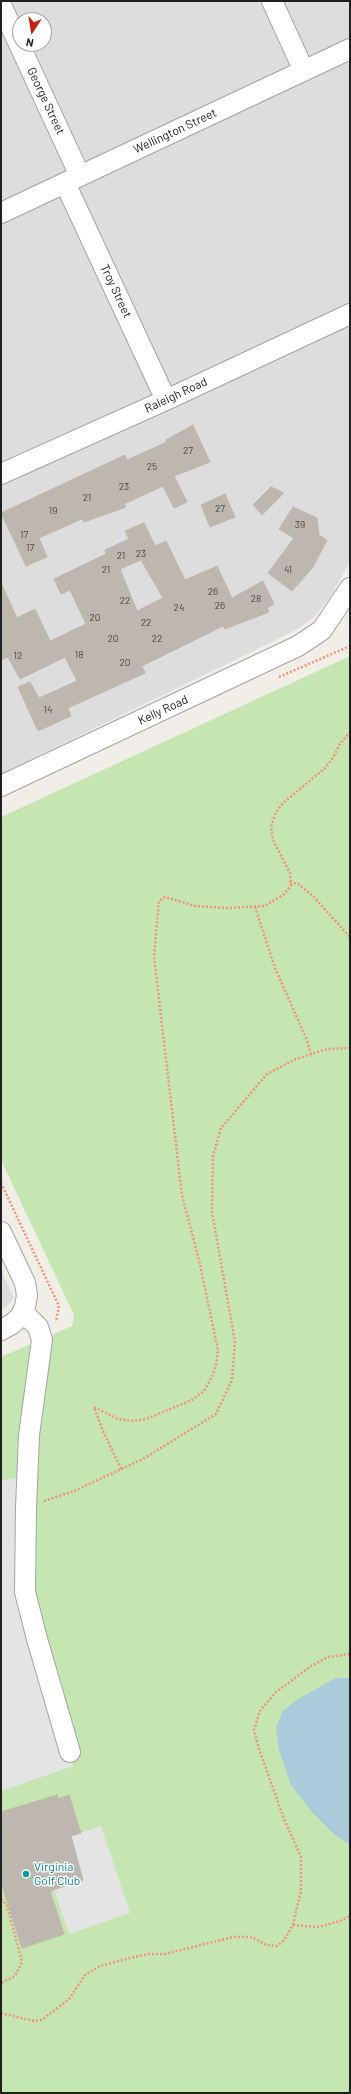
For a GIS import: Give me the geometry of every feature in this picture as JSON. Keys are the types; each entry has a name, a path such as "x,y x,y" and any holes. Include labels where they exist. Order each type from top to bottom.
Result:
{"street":[{"path":"272,1 304,71"},
{"name":"George Street","path":"1,5 73,179"},
{"name":"Wellington Street","path":"1,213 350,49"},
{"name":"Troy Street","path":"73,179 166,400"},
{"name":"Raleigh Road","path":"1,474 166,400 350,314"},
{"name":"Kelly Road","path":"1,786 298,646 322,630 350,588"},
{"path":"1,1232 25,1283 27,1295 23,1312 16,1321 1,1330"},
{"path":"23,1312 38,1328 42,1340 29,1435 26,1508 26,1592 37,1639 70,1752"}],"path":[{"path":"121,1469 103,1431 94,1407 118,1419 132,1421 146,1419 192,1400 204,1391 212,1377 216,1365 218,1350 199,1260 182,1194 154,957 159,901 165,898 196,906 227,908 255,907 264,906 283,895 291,886 290,873 273,840 272,827 275,814 283,803 325,768 333,758 340,744 350,732"},
{"path":"290,882 298,884 312,894 350,937"},
{"path":"255,907 275,968 306,1038 311,1054"},
{"path":"26,1508 74,1491 143,1459 216,1414 232,1380 235,1342 212,1212 213,1156 221,1128 267,1074 296,1059 311,1054 327,1049 350,1048"},
{"path":"1,2013 18,2018 42,2020 69,1999 85,1975 100,1966 148,1954 165,1954 233,1937 252,1937 266,1945 277,1946 284,1940 293,1925 301,1890 301,1857 284,1819 259,1749 254,1730 260,1711 276,1692 311,1666 328,1657 350,1654"},
{"path":"1,1899 7,1905 22,1962 15,1976 1,1983"},
{"path":"293,1925 318,1927 340,1921 350,1916"}],"shaded area":[{"path":"1,1 350,1 350,561 330,598 314,617 296,630 1,774"},
{"path":"1,1270 14,1298 6,1307 1,1309"},
{"path":"27,1477 25,1592 73,1766 1,1791 1,1480"},
{"path":"101,1826 130,1913 69,1934 54,1889 83,1880 71,1836"}],"green space":[{"name":"Virginia Golf Club","path":"350,656 350,2093 1,2093 1,1357 72,1326 74,1315 1,1160 1,817"}],"water":[{"path":"336,1678 350,1678 350,1845 334,1834 311,1811 291,1785 279,1750 276,1727 283,1711 298,1699"}],"building":[{"path":"193,425 210,462 174,476 187,502 174,508 163,486 124,504 126,507 84,522 82,519 39,538 47,557 26,566 1,513 125,455 127,460 167,442 166,440"},
{"path":"271,487 284,493 262,515 253,505"},
{"path":"225,494 235,517 210,527 201,505"},
{"path":"293,507 317,518 319,535 327,540 313,567 292,591 268,573 294,538 279,529"},
{"path":"144,523 155,546 166,541 185,580 217,566 232,598 263,581 274,604 267,608 269,612 225,629 223,626 142,666 145,673 68,708 71,716 38,731 18,687 30,682 39,698 77,681 65,657 20,679 8,657 1,660 1,583 17,618 35,609 50,641 86,624 70,590 61,594 54,579 106,554 105,550 129,539 125,531","holes":["141,560 163,598 137,611 120,569"]},
{"name":"Virginia Golf Club","path":"57,1795 58,1799 69,1795 81,1833 71,1836 83,1880 50,1891 64,1934 22,1948 1,1882 1,1812"}],"place":[{"name":"Virginia Golf Club","path":"26,1874"}]}
